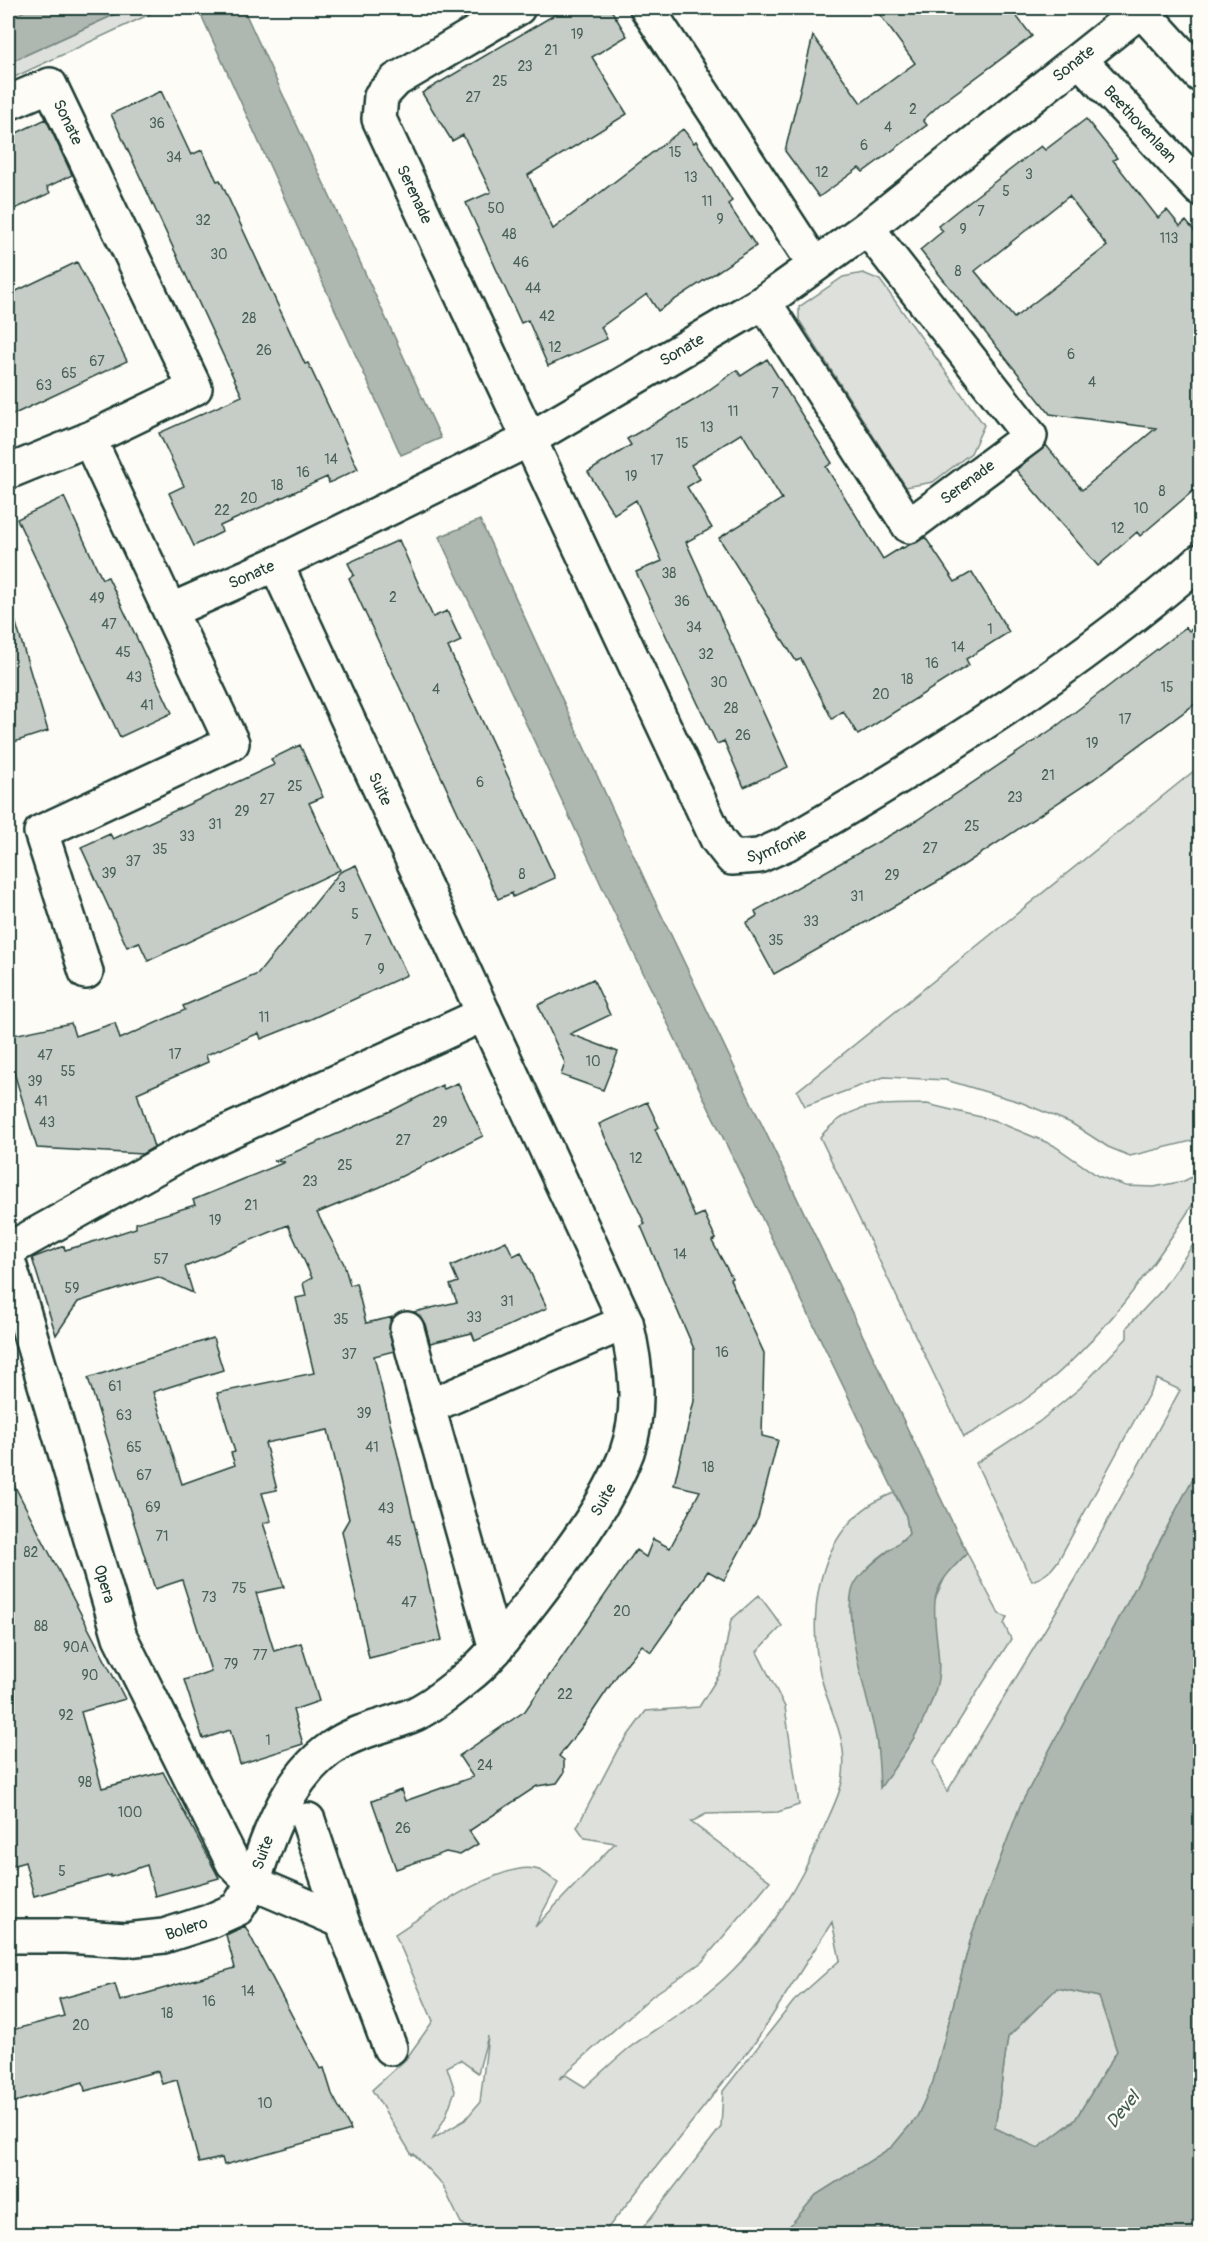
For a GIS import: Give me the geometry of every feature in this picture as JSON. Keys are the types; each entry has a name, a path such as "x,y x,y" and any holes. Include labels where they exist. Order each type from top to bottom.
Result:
{"street":[{"name":"Serenade","path":"518,8 396,80 381,96 379,119 528,440"},
{"path":"647,8 815,265"},
{"name":"Sonate","path":"172,610 276,564 528,440 764,302 867,228 1080,60 1140,9"},
{"path":"1140,9 1200,75"},
{"name":"Beethovenlaan","path":"1080,60 1200,189"},
{"name":"Sonate","path":"8,103 50,85 195,388 89,439 8,472"},
{"name":"Serenade","path":"764,302 909,526 1030,436 867,228"},
{"path":"86,972 41,832 232,743 172,610 89,439"},
{"name":"Symfonie","path":"528,440 717,839 732,858 759,856 786,844 968,735 1120,627 1200,561"},
{"name":"Suite","path":"253,1883 265,1845 285,1804 304,1773 339,1743 417,1713 468,1677 496,1649 580,1535 608,1490 627,1451 635,1411 637,1382 626,1322 276,564"},
{"path":"8,1250 180,1154 484,1014"},
{"name":"Opera","path":"8,1260 120,1636 233,1863 253,1883"},
{"path":"428,1407 626,1322"},
{"path":"406,1329 496,1649"},
{"path":"308,1820 342,1921 390,2048"},
{"path":"253,1883 342,1921"},
{"name":"Bolero","path":"8,1936 67,1936 126,1940 164,1936 208,1922 237,1909 253,1883"}],"shaded area":[{"path":"129,8 163,8 8,80 8,63"},
{"path":"863,273 880,280 984,425 971,453 933,482 906,487 799,320 799,307 843,277"},
{"path":"1200,766 1200,1139 1130,1156 1108,1147 1071,1123 1020,1102 946,1080 884,1077 805,1106 797,1091"},
{"path":"927,1104 993,1120 1053,1145 1098,1176 1126,1186 1154,1187 1184,1181 1200,1173 1200,1193 1146,1274 1105,1326 1059,1373 1034,1393 964,1437 820,1137 844,1116 856,1111 882,1105"},
{"path":"1200,1235 1200,1465 1020,1806 972,1934 933,2082 917,2117 892,2147 816,2195 783,2234 638,2234 721,2127 723,2091 794,2001 840,1960 832,1922 756,2041 603,2234 478,2234 461,2223 443,2186 414,2154 412,2155 372,2090 406,2059 433,2021 395,1934 465,1890 506,1872 524,1869 539,1870 558,1883 535,1927 615,1843 585,1838 577,1827 618,1749 646,1711 699,1707 721,1672 731,1620 759,1595 782,1626 757,1652 785,1707 799,1805 778,1812 706,1814 691,1822 770,1881 702,1962 652,1996 559,2079 566,2075 585,2087 629,2048 722,1981 760,1940 783,1907 812,1854 842,1782 844,1766 841,1739 820,1673 815,1620 824,1568 835,1544 850,1523 869,1506 894,1493 906,1516 909,1533 876,1560 856,1584 850,1608 860,1663 909,1636 935,1599 946,1575 967,1553 999,1614 1007,1617 1004,1624 1011,1639 933,1762 947,1792 1075,1580 1180,1390 1157,1379 1058,1561 1047,1573 1032,1581 976,1463 1039,1422 1080,1388 1127,1338 1127,1327 1160,1292","holes":["488,2036 480,2102 465,2120 433,2139 445,2118 455,2091 447,2067 460,2060 478,2073"]},
{"path":"1057,1988 1099,1997 1117,2051 1075,2120 1038,2148 995,2128 1008,2037"}],"water":[{"path":"32,8 129,8 8,63 8,18"},
{"path":"198,8 243,8 441,438 401,455"},
{"path":"480,520 650,891 967,1553 947,1575 936,1594 935,1623 939,1667 931,1702 912,1740 880,1788 876,1740 853,1638 850,1602 853,1588 863,1573 909,1534 906,1516 612,908 439,537"},
{"name":"Devel","path":"1200,1465 1200,2225 1195,2234 783,2234 816,2195 892,2147 917,2117 933,2082 972,1934 1020,1806","holes":["1057,1988 1099,1997 1117,2051 1075,2120 1038,2148 995,2128 1008,2037"]}],"building":[{"path":"566,8 610,8 627,36 592,57 627,114 528,175 553,229 683,129 694,143 696,141 732,201 728,204 756,246 658,311 647,294 601,327 607,339 548,366 528,320 521,323 466,203 491,192 463,135 452,141 422,93"},
{"path":"875,8 1010,8 1032,36 939,105 923,120 927,125 863,172 859,168 819,197 785,151 813,36 861,103 915,63"},
{"path":"161,91 191,155 202,150 217,181 220,180 305,364 308,363 358,469 329,483 327,477 220,526 222,532 194,546 169,493 184,486 159,433 242,396 111,114"},
{"path":"46,119 72,175 47,187 50,193 8,212 8,137"},
{"path":"1086,119 1117,158 1113,160 1158,218 1167,210 1180,226 1186,221 1200,238 1200,485 1140,536 1137,532 1098,566 1016,470 1046,445 1082,490 1156,428 1050,414 920,250 943,231 938,226 958,210 1041,146 1045,150","holes":["1069,196 1107,246 1014,318 975,271"]},
{"path":"77,262 127,361 8,417 8,295"},
{"path":"767,359 832,463 826,467 883,559 902,547 925,537 955,582 972,572 1009,632 966,659 969,665 858,735 843,711 832,719 801,659 796,661 719,538 782,499 742,433 691,465 700,479 687,487 712,528 686,542 788,767 744,787 724,741 717,744 636,572 662,561 636,500 614,514 588,472 631,445 627,439 696,399 737,370 741,376"},
{"path":"64,497 102,579 108,577 172,713 120,737 17,519"},
{"path":"399,540 433,617 447,611 461,641 448,647 555,878 513,897 512,893 498,899 349,578 354,575 348,563"},
{"path":"15,620 48,731 8,744 8,621"},
{"path":"1200,623 1200,700 1094,779 944,878 774,974 746,923 757,916 755,911 917,820 1054,728 1186,627 1189,631"},
{"path":"300,745 323,797 309,803 340,870 148,961 139,942 127,947 81,847 110,834 113,839 274,765 271,759"},
{"path":"356,865 407,975 261,1039 259,1033 206,1055 208,1062 137,1093 154,1147 142,1154 37,1148 8,1053 8,1036 71,1023 75,1036 115,1023 120,1039 185,1010 183,1006 258,974 340,872"},
{"path":"593,979 610,1015 570,1034 618,1052 603,1090 561,1075 565,1063 538,1005"},
{"path":"458,1083 483,1136 380,1187 317,1213 344,1264 350,1285 356,1283 366,1323 393,1317 389,1333 394,1351 374,1356 442,1640 369,1658 342,1531 349,1519 328,1430 265,1443 277,1490 262,1493 271,1521 263,1523 284,1587 256,1593 274,1651 301,1643 319,1701 293,1710 303,1744 240,1764 230,1730 203,1739 184,1680 211,1671 192,1611 182,1580 155,1589 88,1378 213,1338 223,1370 153,1392 182,1484 235,1465 231,1453 235,1452 217,1393 314,1373 296,1298 306,1296 303,1283 312,1278 288,1225 185,1267 193,1293 158,1277 137,1283 78,1302 56,1335 32,1258 64,1246 65,1250 136,1228 136,1223 195,1205 193,1200 285,1162 274,1161 393,1110 442,1085 444,1089"},
{"path":"647,1102 659,1127 655,1129 695,1217 704,1213 716,1239 712,1241 732,1278 730,1279 764,1353 762,1436 778,1440 758,1518 724,1580 708,1571 651,1652 642,1645 618,1674 585,1723 559,1756 564,1760 564,1773 557,1783 537,1786 469,1831 478,1844 460,1855 446,1852 396,1869 372,1801 401,1790 405,1801 473,1777 459,1756 525,1711 636,1550 646,1557 653,1539 670,1548 700,1491 674,1485 694,1401 694,1349 641,1226 645,1224 599,1124"},
{"path":"506,1241 513,1256 521,1252 547,1308 475,1341 472,1333 430,1343 425,1324 414,1312 457,1302 450,1285 458,1282 451,1266"},
{"path":"8,1473 125,1699 81,1712 102,1788 163,1772 219,1878 155,1896 147,1865 111,1877 111,1875 34,1896 25,1862 8,1867"},
{"path":"245,1926 320,2069 324,2068 332,2094 351,2130 224,2165 222,2158 199,2163 177,2080 162,2084 158,2071 85,2091 83,2082 8,2104 8,2031 64,2016 59,1999 115,1984 120,2001 235,1968 226,1935"}]}
